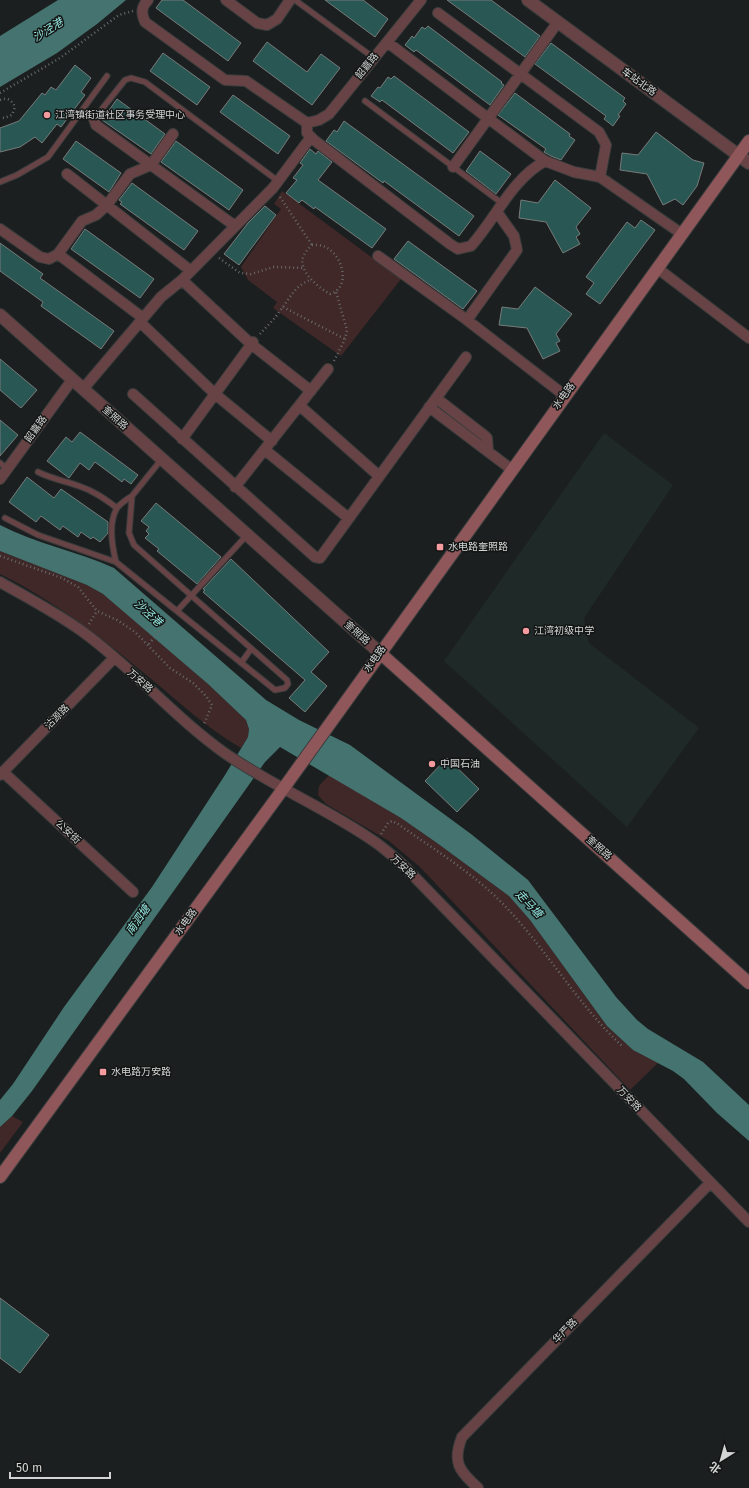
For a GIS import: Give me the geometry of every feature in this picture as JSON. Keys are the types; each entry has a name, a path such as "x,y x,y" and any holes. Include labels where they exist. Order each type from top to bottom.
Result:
{"main road":[{"name":"水电路","path":"0,1177 283,789 379,652 749,140"},
{"name":"奎照路","path":"379,652 749,983"}],"street":[{"path":"226,0 258,23 267,25 277,19 290,0"},
{"name":"车站北路","path":"528,0 749,163"},
{"name":"韶嘉路","path":"307,123 319,120 329,114 418,1"},
{"path":"145,4 142,15 145,22 225,80 246,81 307,123 307,133 311,137 458,249 471,246 532,168 545,161"},
{"path":"438,13 599,132 606,145 600,177"},
{"path":"453,168 558,22"},
{"path":"387,42 545,161 574,172 600,177 682,234"},
{"path":"94,119 96,125 235,226"},
{"path":"0,229 40,257 49,259 58,254 82,221 96,215 107,205 130,174 151,165 173,134"},
{"path":"83,389 161,297 182,280 276,184 311,137"},
{"path":"67,174 191,271"},
{"path":"467,320 517,250 514,236 500,208"},
{"path":"58,254 141,320 215,394 272,441"},
{"path":"378,256 467,320 564,395"},
{"path":"657,268 749,338"},
{"path":"182,280 252,343 311,391"},
{"name":"奎照路","path":"0,315 161,460 379,652"},
{"path":"182,439 252,343"},
{"path":"132,394 315,557 320,558 466,357"},
{"path":"235,487 328,370"},
{"name":"韶嘉路","path":"0,479 3,466 72,380"},
{"path":"436,398 487,438 488,451"},
{"path":"300,406 379,476"},
{"path":"430,407 511,469"},
{"path":"265,450 346,516 350,517"},
{"name":"万安路","path":"0,582 48,609 84,632 199,733 227,754 259,776 350,825 376,842 403,865 749,1222"},
{"name":"沽源路","path":"1,773 114,658"},
{"name":"公安街","path":"1,773 133,892"},
{"name":"华严路","path":"478,1488 465,1477 458,1464 456,1450 462,1437 710,1182"}],"lane":[{"path":"295,0 374,58"},
{"path":"0,182 17,175 48,157 107,76"},
{"path":"94,119 125,80 131,78 145,82 276,184"},
{"path":"365,101 453,168 500,208"},
{"path":"116,562 112,546 113,520 117,508 132,496 161,460"},
{"path":"38,472 52,479 81,486 99,495 117,508"},
{"path":"4,518 38,535 116,562 275,690 285,688 288,684 287,680 134,545 129,533 132,496"},
{"path":"177,611 247,535"},
{"path":"241,663 251,649"}],"path":[{"path":"0,93 60,58 119,15 145,4"},
{"path":"0,100 6,98 10,100 15,107 12,115 4,118 0,117"},
{"path":"276,184 312,245 328,248 338,260 343,274 339,289 336,292 330,294 310,280 302,260 312,245"},
{"path":"209,252 240,273 251,274 274,267 304,268"},
{"path":"252,343 283,307 296,289 310,280"},
{"path":"328,370 345,339 347,330 336,292"},
{"path":"283,307 345,339"},
{"path":"0,556 62,578 78,587 97,611 117,620 149,644 170,668 193,683 212,705 199,733"},
{"path":"149,644 171,616"},
{"path":"376,842 388,824 392,821 450,860 491,894 510,913 589,1012 623,1047"}],"shaded area":[{"path":"282,191 401,279 341,356 273,308 277,302 248,280 241,267 281,209 274,204"},
{"name":"江湾初级中学","path":"604,433 673,485 584,618 589,643 699,728 627,827 444,661"},
{"path":"0,551 87,585 103,594 121,608 208,684 246,720 249,729 248,737 241,748 205,724 114,649 59,608 0,574"},
{"path":"329,775 401,818 509,896 530,920 607,1026 633,1050 658,1063 630,1090 420,867 389,841 326,804 318,795 319,786"},
{"path":"12,1116 23,1122 0,1153 0,1127"}],"water":[{"name":"沙泾港","path":"58,0 126,0 97,24 57,53 0,87 0,36"},
{"path":"0,525 14,532 114,568 266,700 299,720 350,745 471,834 528,880 616,997 637,1020 648,1029 703,1062 749,1105 749,1141 717,1113 684,1079 673,1071 633,1050 607,1026 530,920 509,896 401,818 280,747 265,762 32,1091 12,1116 0,1127 0,1100 13,1084 64,1007 152,887 225,775 248,737 249,729 246,720 208,684 103,594 87,585 0,551"}],"building":[{"path":"162,0 183,0 241,43 228,61 156,8"},
{"path":"325,0 363,0 388,19 375,37"},
{"path":"447,0 491,0 540,36 525,57"},
{"path":"428,26 502,82 501,83 504,85 490,105 416,50 414,52 405,45 412,36 414,38 422,27 425,29"},
{"path":"267,42 307,72 321,54 340,68 312,105 253,61"},
{"path":"551,43 625,98 623,101 626,104 618,115 620,116 613,126 604,119 606,116 535,64"},
{"path":"163,53 210,87 197,105 150,71"},
{"name":"江湾镇街道社区事务受理中心","path":"75,65 91,78 81,92 85,95 61,127 57,124 42,143 35,137 20,147 0,152 0,128 19,121 42,93 45,95 51,87 56,90"},
{"path":"394,76 469,132 453,153 382,100 380,102 371,96 378,87 380,88 388,77 391,79"},
{"path":"515,93 570,134 569,136 575,140 561,160 544,152 546,149 498,115"},
{"path":"233,95 290,136 278,154 220,112"},
{"path":"117,99 165,134 151,154 102,120"},
{"path":"344,121 474,216 459,236 326,141 334,130 337,132"},
{"path":"656,132 693,160 704,163 697,186 683,205 675,199 663,205 647,174 620,170 622,153 638,155"},
{"path":"76,141 121,173 109,192 63,159"},
{"path":"176,141 243,190 229,210 161,162"},
{"path":"310,149 316,154 318,151 332,162 318,180 386,229 372,248 315,207 314,209 302,200 299,203 286,193 297,180 293,178 303,165 300,163"},
{"path":"480,151 511,174 496,194 466,171"},
{"path":"555,180 591,208 576,227 580,234 576,237 580,244 563,253 546,222 519,218 521,200 538,203"},
{"path":"132,183 198,231 184,250 120,204 122,202 119,200"},
{"path":"265,206 276,215 239,265 224,254 248,223"},
{"path":"641,220 655,230 600,304 586,294 594,283 586,277 627,222 635,228"},
{"path":"85,229 154,279 140,298 71,249"},
{"path":"408,241 477,291 463,309 394,259"},
{"path":"0,243 43,274 40,278 114,331 101,349 41,306 43,302 0,271"},
{"path":"535,287 572,314 556,334 560,341 556,343 560,351 543,359 527,328 499,325 502,307 518,309"},
{"path":"0,359 37,390 21,408 0,390"},
{"path":"0,420 18,435 0,456"},
{"path":"80,432 138,475 131,484 124,479 122,482 95,462 89,470 80,463 69,478 47,461 66,437 72,442"},
{"path":"27,477 54,498 61,489 108,522 108,533 100,542 93,537 91,539 81,532 78,537 63,526 60,530 41,516 36,522 9,502"},
{"path":"156,503 221,557 197,584 157,551 159,549 145,538 149,534 146,531 149,527 141,521"},
{"path":"231,559 329,652 311,672 327,686 305,712 289,698 305,680 203,592 205,590 203,589"},
{"path":"447,758 479,789 457,812 425,781"},
{"path":"0,1298 49,1335 20,1373 0,1358"}],"place":[{"name":"江湾镇街道社区事务受理中心","path":"47,115"},
{"name":"水电路奎照路","path":"440,547"},
{"name":"江湾初级中学","path":"526,631"},
{"name":"中国石油","path":"432,764"},
{"name":"水电路万安路","path":"103,1072"}],"water label":[{"name":"走马塘","path":"529,904"},
{"name":"南泗塘","path":"138,920"}]}
